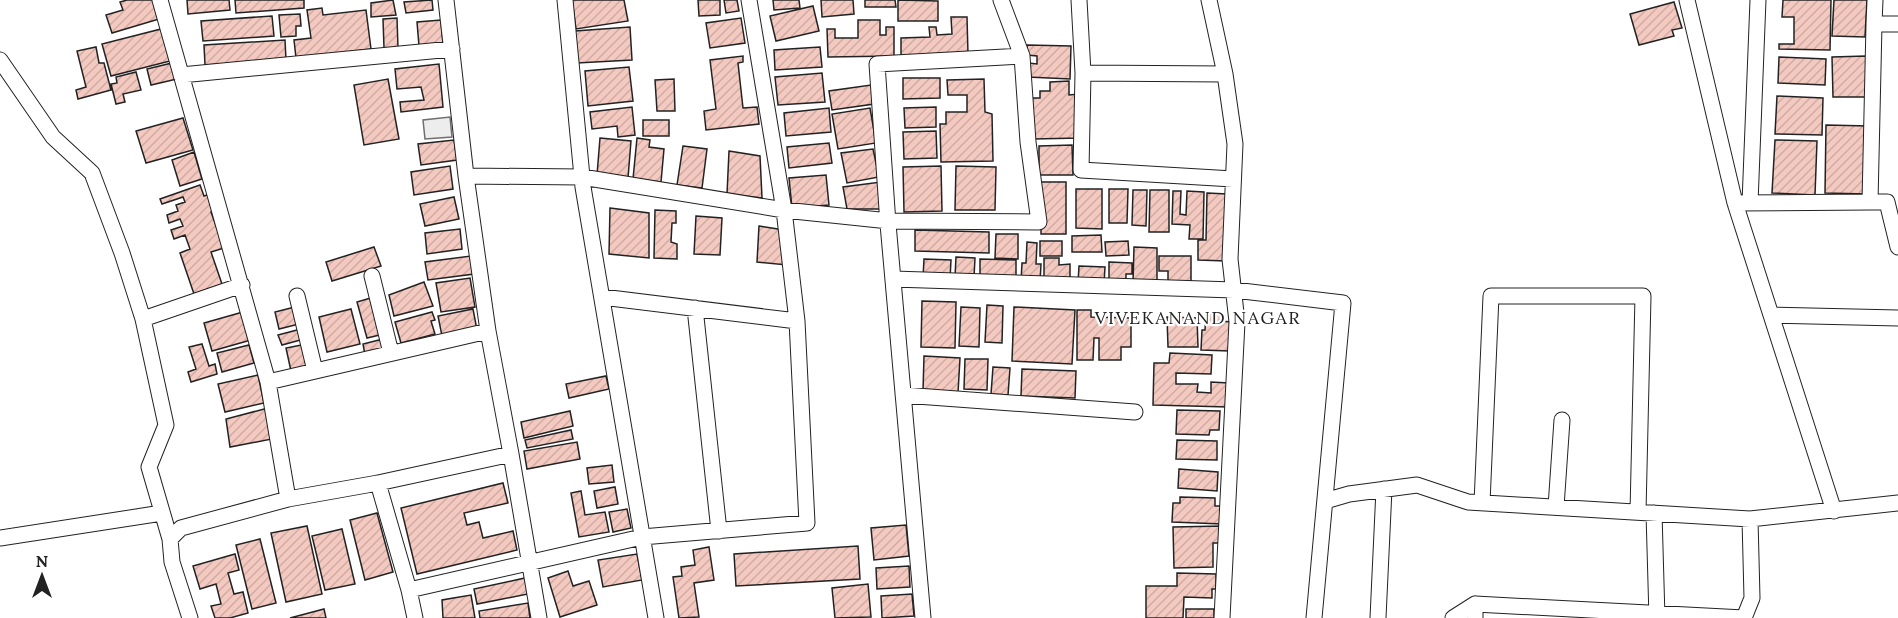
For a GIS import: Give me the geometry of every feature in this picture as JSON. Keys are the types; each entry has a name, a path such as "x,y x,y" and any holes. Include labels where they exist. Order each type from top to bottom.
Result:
{"street":[{"path":"160,0 268,382 288,499"},
{"path":"446,0 466,176 488,331 539,618"},
{"path":"565,0 582,177 656,618"},
{"path":"409,590 642,537 807,523 797,321 784,210 749,0"},
{"path":"466,176 582,177 784,210 889,221 1039,222 1028,142 1022,56 1001,0"},
{"path":"1079,0 1083,73 1081,170 1233,179"},
{"path":"1209,0 1225,74 1235,144 1230,259 1237,322 1222,618"},
{"path":"1687,0 1771,315 1834,511"},
{"path":"1742,203 1758,0"},
{"path":"1870,202 1875,0"},
{"path":"1874,24 1898,24"},
{"path":"181,75 452,49"},
{"path":"923,618 892,279 877,64 1022,56"},
{"path":"0,60 53,137 92,173 122,253 143,319 166,425 149,466 170,539 172,562 190,618"},
{"path":"1083,73 1225,74"},
{"path":"1742,203 1887,202 1898,247"},
{"path":"372,276 391,353"},
{"path":"892,279 1234,290 1343,303 1314,618"},
{"path":"143,319 242,285"},
{"path":"297,296 315,371"},
{"path":"1482,503 1491,296 1643,296 1646,513 1657,616"},
{"path":"602,297 797,321"},
{"path":"694,308 719,531"},
{"path":"1771,315 1898,318"},
{"path":"268,382 488,331"},
{"path":"903,395 1135,412"},
{"path":"1556,507 1562,420"},
{"path":"170,539 181,528 288,499 378,483 511,454"},
{"path":"378,483 415,618"},
{"path":"1325,501 1349,494 1417,485 1467,502 1749,519 1898,503"},
{"path":"1378,618 1384,489"},
{"path":"0,538 162,513"},
{"path":"1453,618 1475,611 1744,618 1752,597 1749,519"}],"shaded area":[{"path":"450,117 452,137 425,139 423,120"}],"building":[{"path":"153,0 159,19 112,33 106,15 123,10 120,2"},
{"path":"187,0 229,0 230,10 188,14"},
{"path":"235,0 304,0 304,8 236,13"},
{"path":"393,0 396,15 371,17 371,3"},
{"path":"432,0 433,10 406,13 404,2"},
{"path":"572,0 624,0 628,21 576,29"},
{"path":"698,0 720,0 720,15 699,16"},
{"path":"724,0 737,0 739,11 726,13"},
{"path":"773,0 799,0 800,8 774,10"},
{"path":"821,0 853,0 854,14 822,17"},
{"path":"865,0 895,0 896,7 865,7"},
{"path":"898,0 938,1 938,21 898,21"},
{"path":"1783,0 1831,0 1830,50 1779,49 1779,44 1794,44 1794,17 1782,17"},
{"path":"1834,0 1867,0 1865,37 1832,36"},
{"path":"1674,2 1682,28 1672,30 1674,36 1639,45 1630,14"},
{"path":"813,6 819,31 776,41 770,16"},
{"path":"322,8 323,15 366,10 371,49 296,58 294,40 311,38 307,10"},
{"path":"300,14 301,26 296,26 296,36 281,37 279,15"},
{"path":"272,16 274,36 203,41 201,21"},
{"path":"951,17 967,17 968,54 901,56 901,38 930,37 929,27 936,27 937,35 952,34"},
{"path":"397,18 398,48 384,48 383,19"},
{"path":"741,18 745,43 710,48 706,23"},
{"path":"441,20 443,44 419,46 417,22"},
{"path":"858,20 880,20 880,35 886,35 886,27 894,27 894,56 828,57 827,29 835,29 835,38 858,38"},
{"path":"630,27 632,60 577,63 575,31"},
{"path":"161,29 170,61 111,76 102,44"},
{"path":"285,40 286,60 205,65 204,45"},
{"path":"1027,45 1071,46 1070,79 1028,77 1029,63 1037,64 1037,56 1027,55"},
{"path":"96,47 99,63 104,63 111,90 78,99 76,90 86,87 77,51"},
{"path":"820,47 822,67 775,70 774,50"},
{"path":"743,56 743,62 738,63 743,108 757,107 759,124 706,130 704,111 716,109 710,60"},
{"path":"1866,56 1866,97 1833,97 1832,57"},
{"path":"1779,57 1826,59 1825,85 1778,83"},
{"path":"172,63 177,79 151,85 147,69"},
{"path":"439,64 443,107 401,112 400,102 424,100 421,87 397,89 395,69"},
{"path":"629,67 633,101 588,106 585,71"},
{"path":"136,72 141,90 123,94 125,102 116,104 111,84 117,83 116,77"},
{"path":"822,73 825,102 778,105 775,77"},
{"path":"903,78 940,78 940,98 903,99"},
{"path":"388,79 399,139 364,145 354,85"},
{"path":"674,79 675,111 657,111 655,80"},
{"path":"984,79 985,112 992,114 993,161 941,162 940,124 946,124 946,112 967,112 967,95 948,95 947,80"},
{"path":"1069,81 1069,95 1079,94 1080,138 1033,139 1031,98 1040,98 1040,91 1050,91 1050,82"},
{"path":"871,85 874,104 832,110 829,91"},
{"path":"1777,96 1823,98 1822,135 1775,134"},
{"path":"632,107 635,135 618,137 617,126 592,129 590,112"},
{"path":"936,107 936,127 905,128 904,108"},
{"path":"829,108 831,132 786,136 784,113"},
{"path":"870,108 876,143 838,149 832,114"},
{"path":"183,118 193,150 146,163 136,131"},
{"path":"643,120 669,120 669,136 643,136"},
{"path":"1826,125 1868,126 1866,194 1825,193"},
{"path":"936,131 937,158 904,159 903,132"},
{"path":"600,138 631,141 628,178 597,175"},
{"path":"637,138 650,140 649,147 664,149 661,182 633,179"},
{"path":"454,140 457,160 421,165 418,144"},
{"path":"1775,140 1817,141 1815,195 1772,193"},
{"path":"829,143 832,163 789,168 787,147"},
{"path":"1072,145 1073,175 1039,175 1039,146"},
{"path":"683,146 707,149 702,188 677,185"},
{"path":"873,149 879,177 847,183 841,153"},
{"path":"729,151 760,156 762,198 727,194"},
{"path":"194,152 202,179 180,186 172,160"},
{"path":"450,166 453,189 414,195 411,172"},
{"path":"941,166 942,211 904,212 903,167"},
{"path":"956,166 996,167 995,210 955,210"},
{"path":"826,175 829,205 792,208 789,178"},
{"path":"881,182 883,209 847,209 843,187"},
{"path":"1041,182 1066,182 1066,234 1041,234"},
{"path":"200,185 204,196 210,194 215,211 211,212 224,248 211,252 222,284 194,294 180,253 190,249 185,235 174,239 171,230 183,226 180,219 169,223 167,215 178,211 176,205 185,202 183,197 162,204 160,199"},
{"path":"1076,189 1102,189 1102,229 1076,228"},
{"path":"1109,189 1128,189 1127,223 1109,223"},
{"path":"1133,190 1147,190 1146,226 1132,225"},
{"path":"1150,190 1169,190 1169,232 1149,232"},
{"path":"1173,191 1181,191 1180,214 1186,215 1187,191 1204,192 1203,239 1189,239 1190,225 1172,224"},
{"path":"1207,193 1227,194 1226,261 1198,260 1198,240 1206,240"},
{"path":"454,197 459,219 425,226 420,204"},
{"path":"610,208 649,213 649,258 609,254"},
{"path":"655,210 676,211 676,223 672,223 671,242 677,244 677,259 654,258"},
{"path":"696,216 722,218 720,255 694,254"},
{"path":"759,226 784,230 787,265 757,262"},
{"path":"460,229 462,249 427,254 425,233"},
{"path":"915,230 989,232 989,253 915,251"},
{"path":"996,234 1018,234 1018,259 995,258"},
{"path":"1101,235 1102,252 1072,252 1072,236"},
{"path":"1040,241 1062,241 1062,256 1040,256"},
{"path":"1128,241 1129,255 1106,256 1105,242"},
{"path":"1027,242 1037,243 1036,264 1041,264 1040,283 1021,282 1022,263 1026,263"},
{"path":"374,247 381,266 332,281 326,262"},
{"path":"1134,247 1157,248 1157,284 1133,283"},
{"path":"471,256 474,274 428,280 425,262"},
{"path":"1159,256 1191,256 1191,286 1168,286 1168,271 1159,271"},
{"path":"956,257 975,258 974,277 955,277"},
{"path":"1044,258 1059,258 1059,265 1070,264 1070,281 1044,281"},
{"path":"924,259 951,260 950,279 923,278"},
{"path":"980,259 1016,260 1016,278 980,277"},
{"path":"1109,262 1132,263 1132,274 1126,274 1126,285 1109,284"},
{"path":"1079,266 1105,267 1104,284 1078,283"},
{"path":"470,278 475,307 441,312 436,283"},
{"path":"424,282 433,306 394,316 389,295"},
{"path":"374,297 384,334 367,338 357,302"},
{"path":"922,301 956,302 955,348 921,347"},
{"path":"987,305 1003,306 1002,343 985,342"},
{"path":"295,307 299,324 279,329 275,312"},
{"path":"961,307 980,308 979,347 959,346"},
{"path":"1014,307 1075,310 1072,364 1012,361"},
{"path":"351,309 360,344 327,352 319,317"},
{"path":"473,309 477,330 442,336 438,316"},
{"path":"1077,310 1091,310 1091,317 1131,318 1131,347 1121,347 1121,360 1099,360 1099,338 1094,338 1093,360 1077,360"},
{"path":"243,312 251,340 212,351 204,323"},
{"path":"432,312 435,320 431,321 435,334 401,343 395,322"},
{"path":"1206,313 1221,313 1221,321 1231,322 1230,351 1201,350"},
{"path":"1167,317 1197,318 1198,347 1168,347"},
{"path":"301,329 304,339 282,345 278,335"},
{"path":"383,339 386,349 365,355 363,344"},
{"path":"202,344 209,366 215,364 217,374 191,382 188,372 196,369 189,347"},
{"path":"307,344 311,367 291,371 286,348"},
{"path":"249,345 254,363 222,372 217,353"},
{"path":"1170,353 1212,355 1211,374 1176,373 1176,384 1198,384 1197,392 1211,393 1211,382 1229,383 1228,407 1153,405 1154,363 1169,363"},
{"path":"924,356 960,358 958,393 923,391"},
{"path":"965,359 988,359 987,390 964,389"},
{"path":"993,367 1010,368 1008,395 991,394"},
{"path":"1022,369 1076,371 1075,398 1021,396"},
{"path":"258,375 264,403 225,412 218,384"},
{"path":"606,376 609,389 569,398 566,384"},
{"path":"268,408 272,439 230,447 226,419"},
{"path":"1177,410 1220,411 1219,430 1210,430 1209,435 1176,434"},
{"path":"570,411 573,426 524,438 521,422"},
{"path":"571,430 573,439 527,448 525,440"},
{"path":"1177,440 1217,441 1217,460 1176,459"},
{"path":"577,442 580,459 527,469 524,451"},
{"path":"612,465 614,482 589,484 587,468"},
{"path":"1179,469 1218,472 1217,491 1178,488"},
{"path":"503,483 508,503 464,513 467,525 479,522 483,538 513,531 517,550 417,574 401,508"},
{"path":"615,487 618,504 597,508 594,491"},
{"path":"581,491 585,515 605,512 609,532 579,537 571,493"},
{"path":"1180,497 1215,498 1215,506 1223,506 1222,524 1172,522 1173,503 1180,503"},
{"path":"627,509 631,528 613,532 609,512"},
{"path":"377,513 393,572 365,580 350,520"},
{"path":"906,525 909,556 874,560 871,528"},
{"path":"307,526 322,594 286,602 271,533"},
{"path":"1222,526 1223,543 1213,543 1213,567 1174,568 1173,527"},
{"path":"342,529 355,584 325,590 312,536"},
{"path":"260,539 276,603 252,609 236,545"},
{"path":"858,546 860,579 736,586 734,554"},
{"path":"709,547 714,580 694,583 699,617 679,618 673,577 682,576 681,567 695,565 693,550"},
{"path":"235,554 239,570 228,573 234,594 243,592 248,613 230,618 215,618 211,606 221,604 216,584 200,589 193,566"},
{"path":"637,554 642,580 603,587 598,560"},
{"path":"909,566 910,587 877,589 876,568"},
{"path":"568,571 573,586 589,581 597,605 560,617 548,578"},
{"path":"1177,573 1216,574 1216,589 1212,589 1212,598 1184,597 1183,618 1146,618 1146,586 1177,586"},
{"path":"525,578 528,594 477,604 474,589"},
{"path":"868,584 871,617 835,618 832,588"},
{"path":"912,594 914,616 882,618 881,596"},
{"path":"471,595 475,618 443,618 442,600"},
{"path":"528,603 530,618 480,618 479,611"},
{"path":"324,609 326,618 290,618"},
{"path":"1186,609 1214,609 1214,618 1186,618"}],"district":[{"name":"VIVEKANAND NAGAR","path":"1198,318"}]}
